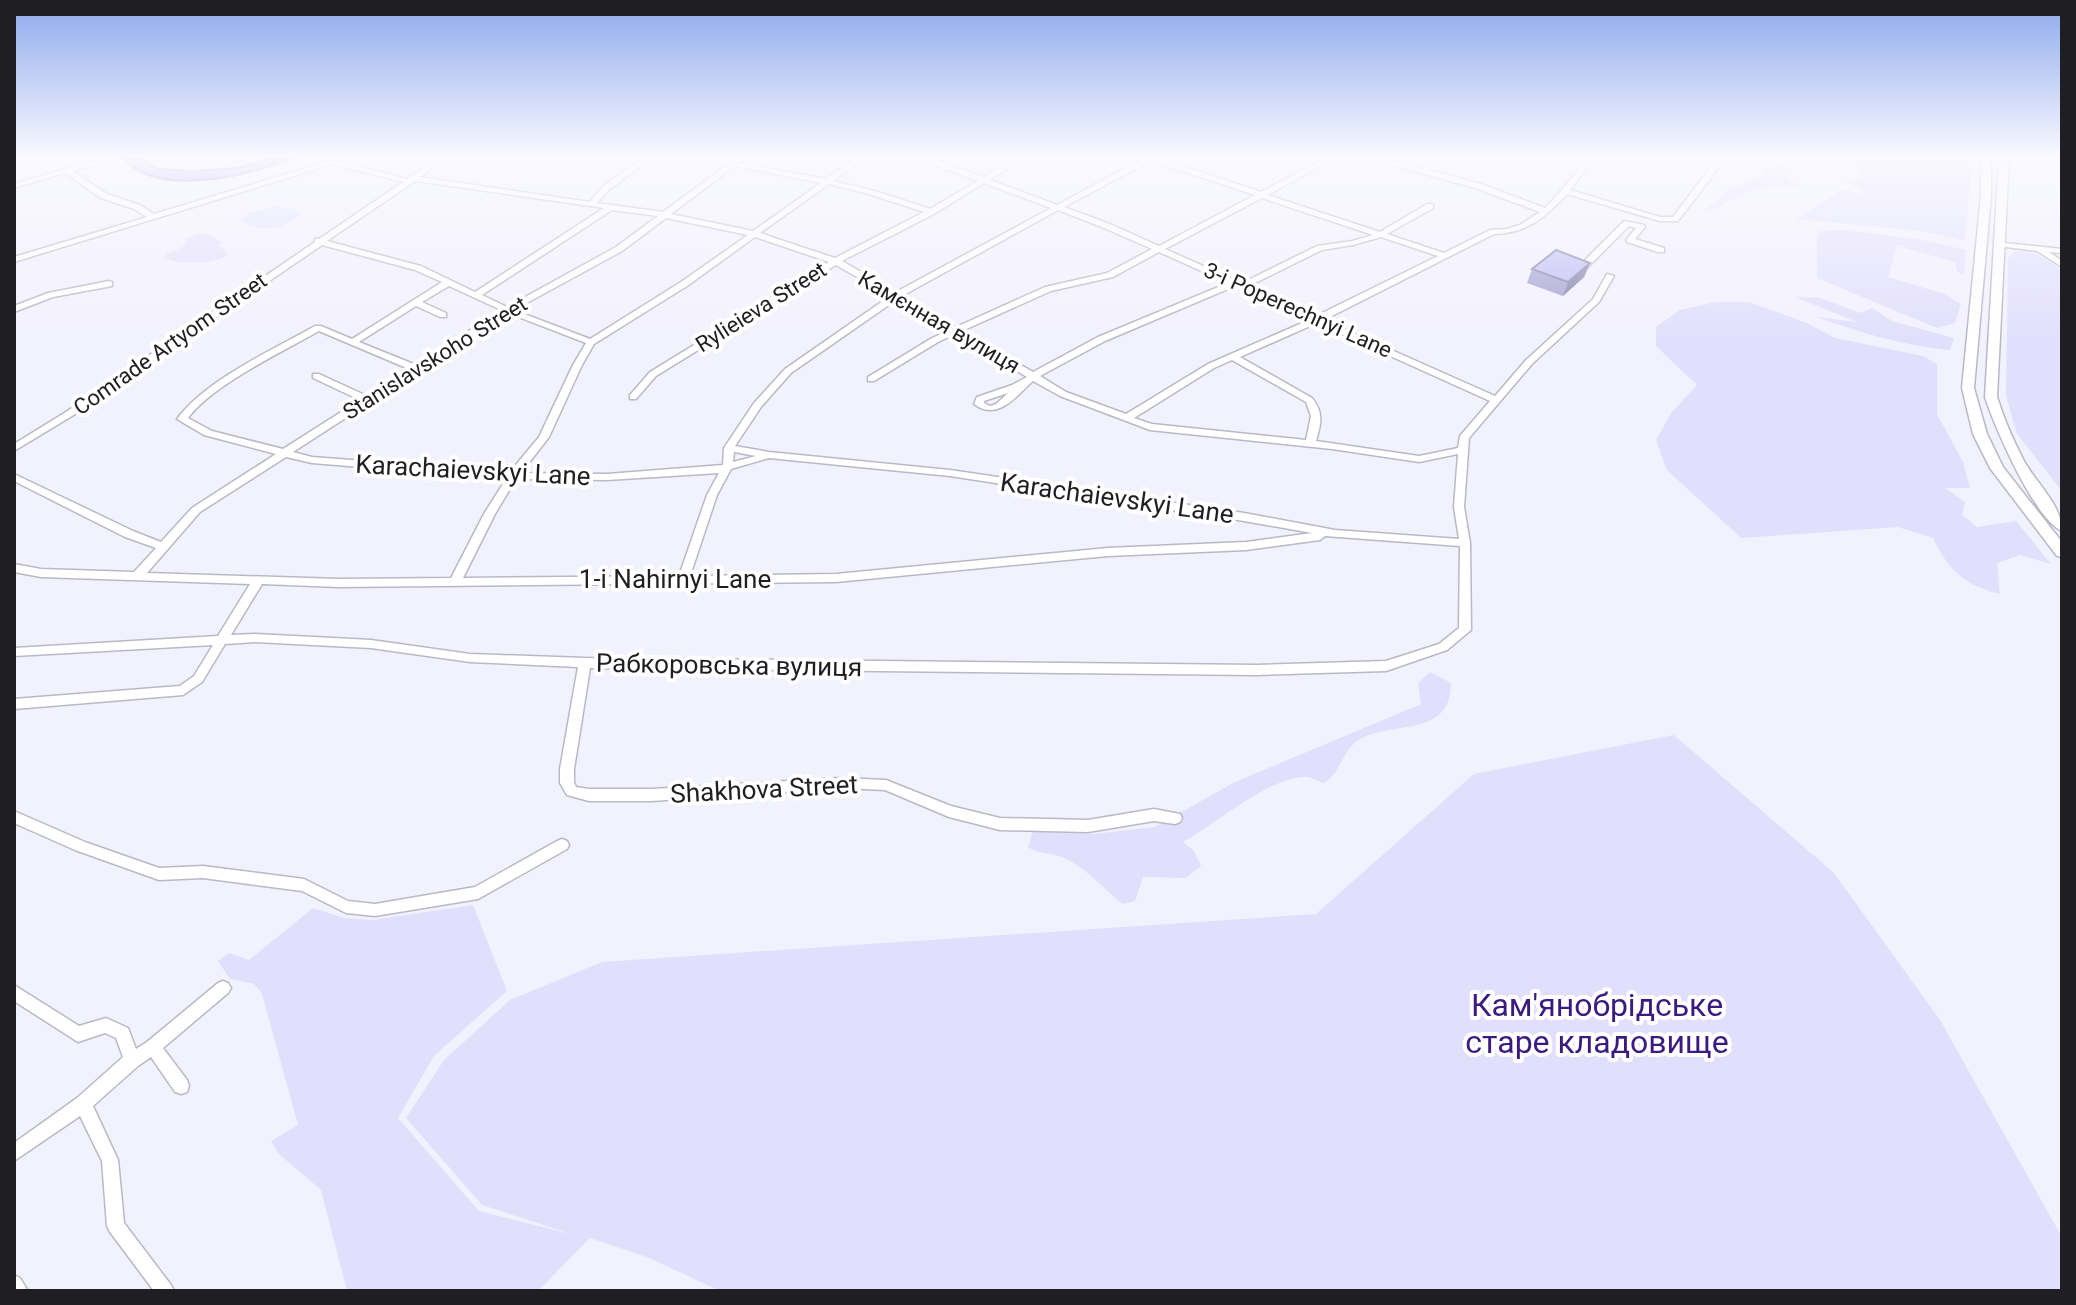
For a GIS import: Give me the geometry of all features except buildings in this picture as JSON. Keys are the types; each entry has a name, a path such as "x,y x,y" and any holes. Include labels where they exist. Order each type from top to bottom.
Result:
{"main road":[{"path":"1984,218 1968,388 1980,434 1997,468 2062,552"},
{"path":"2000,218 1991,397 2000,432 2018,467 2062,526"}],"street":[{"path":"14,260 155,218"},
{"name":"Comrade Artyom Street","path":"14,448 69,414 352,218"},
{"path":"475,296 594,218"},
{"name":"Stanislavskoho Street","path":"139,574 196,510 507,310 619,249 661,218"},
{"name":"Камєнная вулиця","path":"679,218 751,233 836,261 1029,378 1150,427 1419,459 1464,450"},
{"path":"456,580 481,529 513,476 542,440 591,342 684,284 773,218"},
{"name":"Rylieieva Street","path":"633,397 653,374 836,261 920,218"},
{"path":"683,580 712,495 728,466 729,448 757,405 788,371 895,297 1037,218"},
{"name":"3-i Poperechnyi Lane","path":"1084,218 1237,282 1494,399"},
{"path":"871,379 935,340 1048,289 1110,275 1214,218"},
{"path":"1328,218 1445,256"},
{"path":"1029,378 1237,282 1247,284 1320,248 1380,235 1409,218"},
{"path":"1127,418 1232,356 1316,320 1493,232 1507,234 1534,218"},
{"path":"1656,218 1676,218"},
{"path":"1584,266 1627,223 1641,227 1630,240 1661,250"},
{"path":"318,241 393,260 507,310 591,342"},
{"path":"1998,244 2062,251"},
{"path":"2039,248 2062,265"},
{"path":"1465,543 1459,507 1464,438 1494,399 1529,362 1596,300 1610,276"},
{"path":"351,343 447,283"},
{"path":"14,309 51,295 109,284"},
{"path":"415,302 443,315"},
{"name":"Karachaievskyi Lane","path":"351,343 318,328 186,410 182,419 208,433 312,460 513,476 607,477 718,470 769,455"},
{"path":"351,343 416,368"},
{"path":"1232,356 1309,400 1316,408 1317,418 1310,444"},
{"path":"316,376 366,399"},
{"name":"Karachaievskyi Lane","path":"729,448 769,455 950,473 1244,517 1335,534 1465,543"},
{"path":"14,477 129,534 162,546"},
{"name":"1-i Nahirnyi Lane","path":"14,568 41,573 139,574 258,581 836,578 1108,552 1246,546 1335,534"},
{"name":"Рабкоровська вулиця","path":"14,652 255,638 371,644 470,658 585,663 1257,670 1386,666 1443,647 1465,630 1465,543"},
{"path":"14,704 183,690 198,679 258,581"},
{"name":"Shakhova Street","path":"585,663 567,769 567,783 572,791 589,795 652,795 841,783 886,785 949,811 1000,824 1088,826 1154,815 1175,818"},
{"path":"14,817 80,846 159,874 203,872 304,885 346,907 375,910 478,893 562,845"},
{"path":"14,1153 83,1104 132,1060 153,1047 223,988"},
{"path":"14,992 78,1034 106,1025 122,1033 132,1060"},
{"path":"153,1047 181,1086"},
{"path":"83,1104 110,1160 116,1226 165,1291"},
{"path":"14,1284 19,1291"}],"green space":[{"path":"243,218 296,218 271,228 240,221"},
{"path":"1967,218 1965,241 1922,231 1796,219"},
{"path":"1846,230 1918,239 1966,250 1964,275 1957,271 1955,262 1897,246 1888,277 1945,294 1961,304 1955,323 1937,328 1817,278 1817,236 1820,231"},
{"path":"200,233 222,242 218,246 226,251 227,256 196,263 164,258 166,254 183,247 187,238"},
{"path":"2014,252 2039,255 2062,270 2062,491 2017,434 2006,396 2008,258"},
{"path":"1795,297 1820,298 1861,313 1872,308 1892,321 1954,338 1950,350 1882,338 1816,317 1857,322"},
{"path":"1716,302 1749,302 1807,323 1835,338 1923,356 1937,364 1937,414 1963,462 1970,488 1945,488 1965,502 1962,515 1977,527 2016,521 2051,564 2020,555 1997,563 2000,594 1977,586 1959,575 1933,538 1898,527 1741,538 1667,470 1656,440 1672,412 1697,385 1656,346 1656,327 1680,310"},
{"path":"1430,672 1451,683 1449,700 1442,712 1420,724 1356,741 1335,773 1324,783 1308,777 1291,779 1259,793 1183,842 1194,851 1201,866 1186,878 1143,877 1135,901 1122,904 1068,860 1028,847 1033,830 1093,834 1155,827 1233,783 1421,704 1418,683"},
{"name":"Кам'янобрідське старе кладовище","path":"1674,735 1834,873 1940,1020 2062,1237 2062,1291 720,1291 647,1257 590,1238 538,1291 347,1291 321,1190 279,1154 271,1141 298,1125 262,994 254,984 230,979 218,961 229,953 249,960 313,908 344,918 373,920 473,905 507,991 434,1056 398,1118 479,1211 571,1234 482,1205 406,1118 444,1060 510,1000 602,962 1316,914 1474,774"}]}
